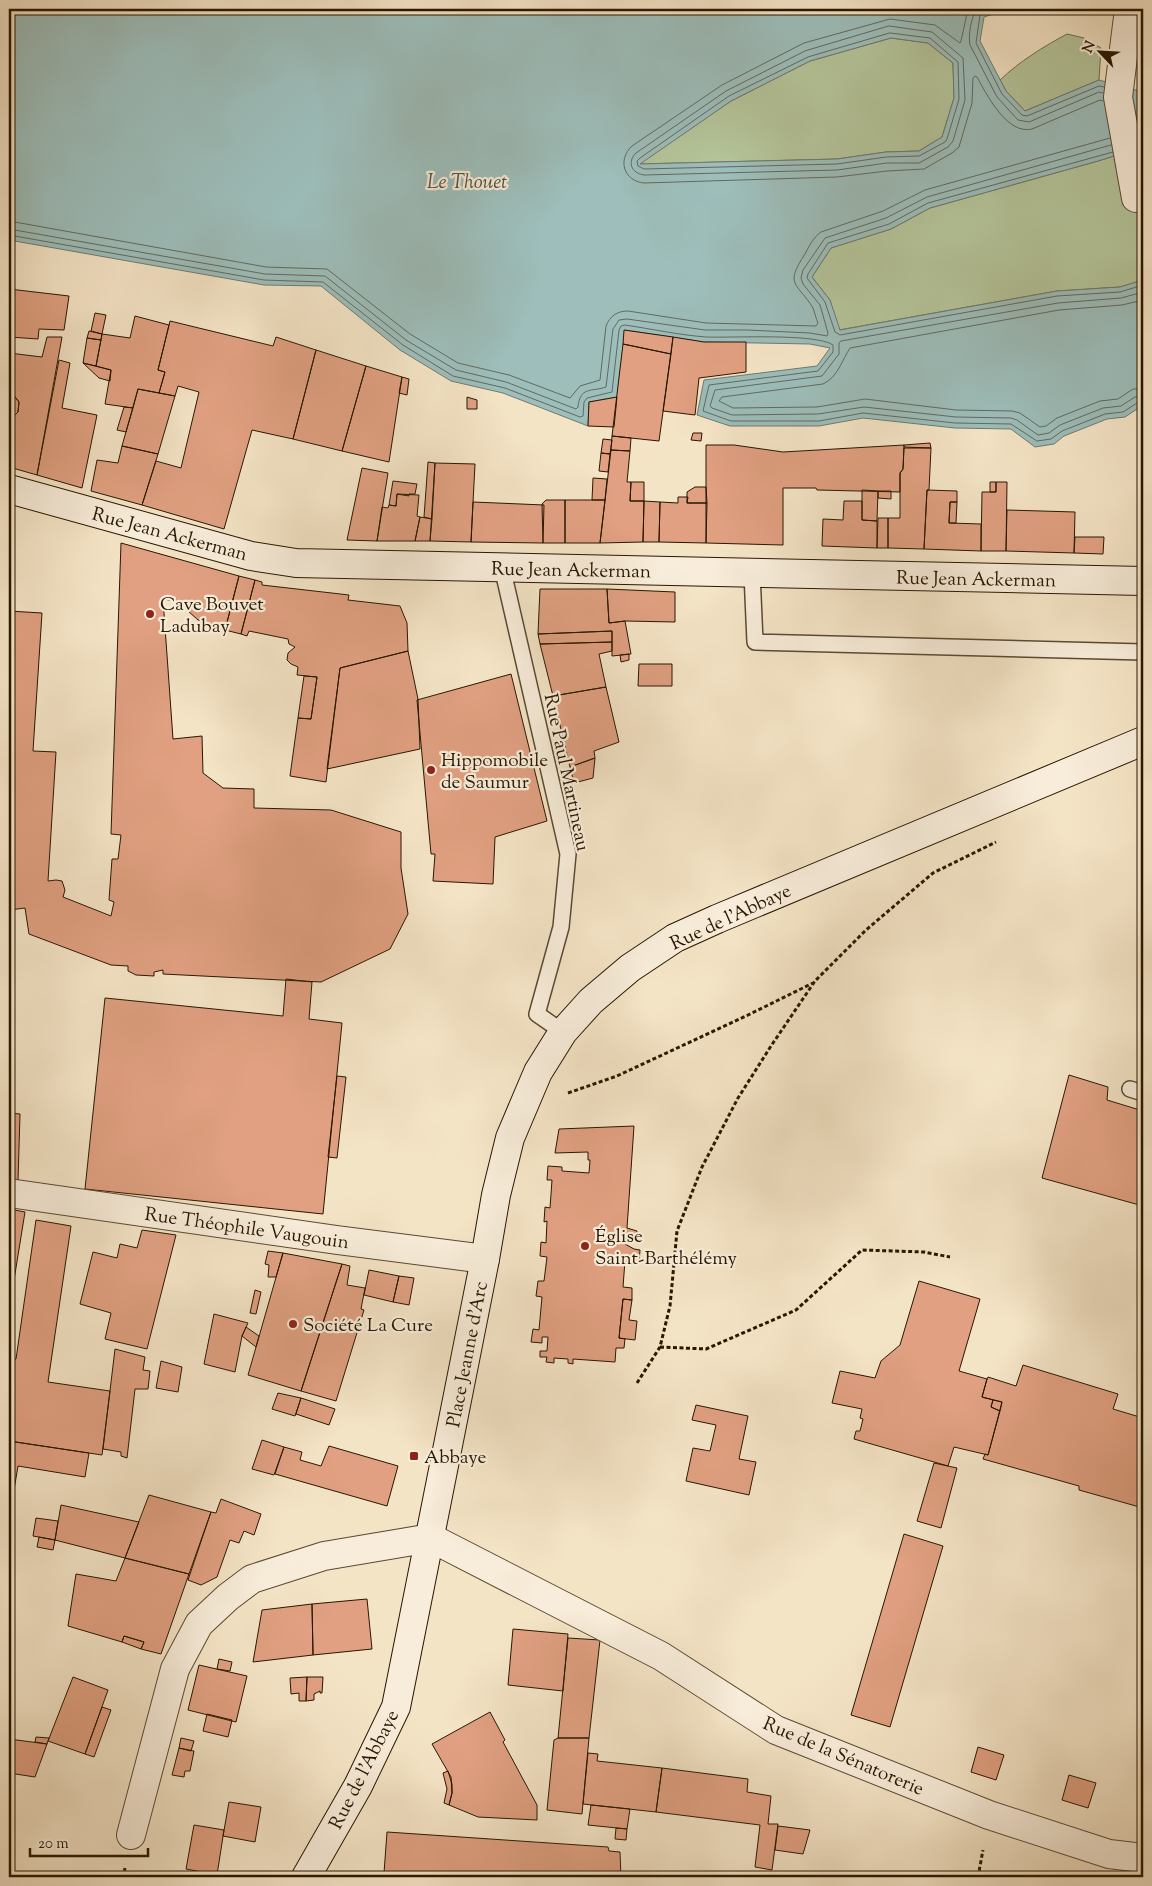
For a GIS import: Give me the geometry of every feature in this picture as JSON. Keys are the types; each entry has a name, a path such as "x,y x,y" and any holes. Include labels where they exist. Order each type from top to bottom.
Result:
{"street":[{"path":"1130,9 1118,97 1136,198 1143,196"},
{"name":"Rue Jean Ackerman","path":"9,489 251,556 296,563 1143,581"},
{"name":"Rue de l'Abbaye","path":"485,1259 496,1195 510,1138 538,1072 563,1032 591,1001 630,968 675,938 717,919 1143,740"},
{"name":"Rue Théophile Vaugouin","path":"9,1193 485,1259"},
{"name":"Place Jeanne d'Arc","path":"431,1538 485,1259"},
{"path":"131,1835 175,1669 199,1624 228,1596 252,1579 324,1556 431,1538"},
{"name":"Rue de l'Abbaye","path":"306,1877 358,1786 396,1707 431,1538"},
{"name":"Rue de la Sénatorerie","path":"431,1538 660,1656 776,1730 989,1815 1110,1854 1143,1858"}],"lane":[{"name":"Rue Paul Martineau","path":"502,567 568,854 561,927 537,1014 563,1032"},
{"path":"752,574 755,642 1143,652"}],"path":[{"path":"637,1383 660,1347 670,1306 677,1232 702,1167 738,1098 771,1046 815,981 866,930 933,873 1003,839"},
{"path":"562,1097 569,1091 617,1076 748,1015 815,981"},
{"path":"660,1347 706,1349 796,1310 862,1250 924,1252 950,1257"}],"green space":[{"path":"1067,34 1084,38 1101,48 1099,80 1025,111 1006,91 1000,80 1032,55"},
{"path":"891,38 928,43 953,63 954,98 942,137 919,151 886,152 837,159 639,164 731,101 810,61"},
{"path":"1143,147 1143,280 1120,287 1057,291 839,330 830,300 812,277 831,248 891,229 930,208"}],"water":[{"name":"Le Thouet","path":"9,9 1009,9 984,17 980,41 1006,91 1025,111 1099,80 1143,92 1143,147 930,208 891,229 831,248 812,277 830,300 840,330 1057,291 1120,287 1143,280 1143,408 1140,407 1125,417 1107,419 1064,436 1054,444 1035,447 1011,429 955,428 863,418 819,426 730,426 697,415 704,380 817,366 830,348 810,344 704,342 625,330 617,397 589,402 588,426 503,393 451,381 400,350 321,286 264,285 9,240","holes":["891,38 928,43 953,63 954,98 942,137 919,151 886,152 837,159 640,164 731,101 810,61"]}],"building":[{"path":"9,289 69,296 64,330 39,329 38,339 9,337"},
{"path":"95,313 106,315 102,334 91,331"},
{"path":"135,316 169,325 158,370 165,372 159,393 138,389 133,408 105,404 111,370 96,366 102,334 130,338"},
{"path":"170,321 273,346 276,337 316,350 293,439 252,430 224,529 142,505 156,461 181,468 199,392 178,386 175,396 159,393 165,372 158,370"},
{"path":"624,330 673,337 671,354 623,344"},
{"path":"89,331 102,334 101,340 87,338"},
{"path":"47,337 62,337 37,475 9,467 9,421 18,412 19,402 9,389 9,353 42,357"},
{"path":"673,337 704,342 746,342 746,372 699,378 695,415 663,411"},
{"path":"87,338 101,340 96,366 83,363"},
{"path":"623,344 671,354 659,441 612,436"},
{"path":"316,350 366,366 342,451 293,439"},
{"path":"59,360 70,363 62,408 97,415 82,488 37,475"},
{"path":"83,363 111,370 110,381 99,378"},
{"path":"366,366 402,377 389,462 342,451"},
{"path":"402,377 409,379 407,395 399,393"},
{"path":"9,389 19,402 18,412 9,421"},
{"path":"138,389 175,396 158,454 122,446"},
{"path":"467,397 477,400 477,409 467,409"},
{"path":"617,397 614,427 588,426 589,402"},
{"path":"124,407 133,408 126,432 117,430"},
{"path":"693,433 702,433 701,441 691,440"},
{"path":"612,436 631,438 630,451 611,450"},
{"path":"603,439 612,440 610,454 601,453"},
{"path":"930,443 931,448 904,447 904,445"},
{"path":"706,445 734,445 783,452 904,445 903,469 900,473 900,492 783,488 783,545 706,543"},
{"path":"122,446 158,454 142,505 91,491 97,460 118,463"},
{"path":"904,448 931,448 924,549 888,548 888,518 900,518 900,473 903,469"},
{"path":"611,450 630,451 627,482 631,482 630,501 644,501 643,542 600,543"},
{"path":"601,453 610,454 608,472 599,471"},
{"path":"428,462 435,463 432,519 424,517"},
{"path":"435,463 475,464 471,542 430,541"},
{"path":"362,468 388,473 377,541 347,540"},
{"path":"593,478 607,479 605,500 592,500"},
{"path":"393,481 417,484 415,494 409,494 409,496 397,494 396,506 389,505"},
{"path":"631,482 644,482 644,501 630,501"},
{"path":"990,482 996,482 996,492 990,492"},
{"path":"996,482 1007,482 1006,551 981,551 982,492 996,492"},
{"path":"695,487 706,487 707,503 687,503 687,492"},
{"path":"862,490 878,491 877,521 862,520"},
{"path":"927,490 957,491 957,502 950,502 949,523 981,524 981,551 924,549"},
{"path":"878,491 891,491 891,499 878,498"},
{"path":"397,494 419,495 417,516 420,517 415,541 377,541 382,507 396,506"},
{"path":"678,497 688,497 687,503 707,503 706,543 659,542 660,502 678,503"},
{"path":"546,500 565,500 565,543 543,543 542,504"},
{"path":"565,500 605,500 600,543 565,543"},
{"path":"644,501 660,502 659,542 643,542"},
{"path":"844,501 862,501 862,520 877,521 877,548 822,546 823,519 843,520"},
{"path":"473,502 544,505 543,543 471,542"},
{"path":"950,502 957,502 956,523 949,523"},
{"path":"1007,510 1075,512 1074,553 1006,551"},
{"path":"420,517 432,519 430,541 415,541"},
{"path":"878,518 888,518 888,548 877,548"},
{"path":"1075,537 1104,537 1103,554 1074,553"},
{"path":"121,543 239,576 225,630 219,628 219,626 198,620 187,610 188,603 163,599 173,739 202,736 203,773 223,788 254,789 254,808 331,810 401,832 401,868 408,914 390,949 321,982 163,974 163,970 154,972 154,976 136,975 128,971 128,966 111,965 29,934 25,908 9,910 9,611 42,613 33,751 56,752 48,881 62,881 65,890 63,897 111,916 114,902 109,900 112,859 118,859 121,835 111,834"},
{"path":"239,576 255,580 241,634 225,630"},
{"path":"255,580 262,582 262,585 349,595 348,600 400,606 407,623 408,651 340,668 326,782 290,776 298,718 311,719 317,677 297,675 298,667 287,660 288,653 295,647 289,644 288,639 249,631 247,636 241,634"},
{"path":"540,589 607,589 609,623 625,621 631,654 612,656 612,631 538,634"},
{"path":"607,589 675,592 675,622 625,621 609,623"},
{"path":"612,631 612,642 540,644 538,634"},
{"path":"612,642 612,651 599,654 606,687 553,696 540,644"},
{"path":"408,651 418,699 420,749 327,769 340,668"},
{"path":"629,654 629,660 621,662 620,655"},
{"path":"639,664 672,664 672,686 638,686"},
{"path":"511,674 547,821 495,837 493,884 433,881 435,854 431,854 417,700"},
{"path":"304,676 317,677 311,719 298,718"},
{"path":"606,687 619,742 594,751 595,758 570,767 553,696"},
{"path":"595,758 593,778 574,783 570,767"},
{"path":"286,979 312,982 309,1019 342,1023 323,1214 85,1189 105,998 283,1016"},
{"path":"1069,1075 1108,1087 1107,1100 1143,1111 1143,1206 1042,1178"},
{"path":"337,1076 346,1077 337,1158 328,1157"},
{"path":"9,1113 20,1114 18,1181 9,1184"},
{"name":"Église Saint-Barthélémy","path":"634,1126 627,1228 637,1231 636,1238 627,1239 625,1244 640,1250 639,1263 625,1261 623,1287 632,1288 632,1300 623,1299 619,1338 625,1339 624,1348 616,1348 615,1362 573,1359 573,1364 568,1363 568,1359 554,1358 554,1363 546,1362 547,1357 540,1357 540,1351 547,1351 548,1337 542,1337 542,1343 531,1342 533,1329 539,1330 542,1297 536,1296 538,1281 544,1281 547,1257 540,1256 541,1242 546,1243 547,1221 544,1222 545,1207 550,1208 552,1180 547,1180 548,1166 562,1167 562,1171 589,1173 590,1160 588,1160 588,1152 555,1153 559,1129"},
{"path":"9,1209 25,1212 9,1311"},
{"path":"36,1220 71,1226 48,1382 110,1391 102,1455 9,1441 9,1359 16,1359"},
{"path":"142,1230 176,1235 147,1349 105,1339 111,1313 80,1304 93,1252 117,1258 120,1244 137,1248"},
{"path":"268,1251 283,1253 276,1277 268,1277 269,1265 265,1264"},
{"path":"283,1253 342,1264 301,1391 248,1375"},
{"path":"342,1264 350,1266 347,1285 365,1288 361,1309 364,1310 336,1401 301,1391"},
{"path":"369,1270 399,1276 393,1302 364,1295"},
{"path":"399,1276 414,1278 409,1305 393,1302"},
{"path":"919,1281 980,1299 959,1371 987,1379 982,1397 993,1400 991,1407 1000,1411 988,1455 954,1447 948,1466 854,1439 856,1431 860,1431 863,1419 860,1418 862,1409 832,1403 840,1371 875,1378 881,1361 900,1345"},
{"path":"255,1290 261,1292 256,1314 250,1313"},
{"path":"623,1299 632,1300 629,1320 637,1321 635,1340 619,1338"},
{"path":"214,1314 248,1323 242,1336 235,1372 204,1364"},
{"path":"246,1327 259,1336 256,1347 242,1336"},
{"path":"115,1349 145,1357 143,1370 150,1371 148,1389 135,1389 127,1458 121,1456 121,1452 103,1449"},
{"path":"161,1361 182,1367 178,1392 156,1388"},
{"path":"1023,1365 1118,1394 1113,1409 1143,1418 1143,1508 1079,1490 1079,1486 983,1459 985,1454 988,1455 1002,1402 982,1397 987,1379 988,1377 1016,1386"},
{"path":"278,1393 301,1398 295,1416 272,1409"},
{"path":"301,1398 335,1409 329,1425 296,1414"},
{"path":"993,1400 1002,1402 1000,1411 991,1407"},
{"path":"696,1405 748,1416 739,1459 756,1462 749,1495 686,1481 693,1448 710,1451 716,1425 692,1420"},
{"path":"262,1440 284,1447 274,1475 252,1469"},
{"path":"9,1441 89,1453 85,1477 18,1466 9,1520"},
{"path":"329,1446 398,1466 387,1506 275,1474 284,1447 302,1452 300,1460 321,1466"},
{"path":"934,1463 957,1468 941,1528 917,1521"},
{"path":"149,1495 211,1512 189,1574 125,1558"},
{"path":"221,1499 261,1514 254,1535 244,1531 239,1543 230,1540 217,1577 201,1585 188,1580 211,1512 216,1513"},
{"path":"61,1505 139,1522 125,1558 55,1540"},
{"path":"36,1518 58,1521 55,1540 33,1536"},
{"path":"904,1534 943,1546 890,1727 851,1715"},
{"path":"39,1537 55,1540 53,1550 37,1547"},
{"path":"125,1558 189,1574 161,1654 141,1649 144,1642 124,1636 122,1642 68,1626 76,1574 116,1581"},
{"path":"367,1599 372,1649 313,1655 312,1604"},
{"path":"312,1604 313,1655 253,1662 262,1610"},
{"path":"513,1629 568,1634 563,1691 508,1685"},
{"path":"124,1636 144,1642 141,1649 122,1642"},
{"path":"568,1638 600,1640 589,1738 558,1738"},
{"path":"219,1659 232,1662 230,1671 217,1669"},
{"path":"199,1665 247,1676 236,1722 188,1710"},
{"path":"73,1677 108,1690 85,1754 48,1741"},
{"path":"307,1677 306,1701 299,1701 299,1693 291,1694 290,1678"},
{"path":"307,1677 323,1677 322,1693 320,1691 314,1694 314,1700 306,1701"},
{"path":"102,1707 111,1710 94,1757 85,1754"},
{"path":"490,1712 505,1740 503,1742 537,1805 537,1820 478,1817 449,1805 452,1793 451,1777 432,1744"},
{"path":"207,1714 232,1720 228,1737 203,1731"},
{"path":"36,1737 49,1738 47,1744 35,1742"},
{"path":"181,1738 194,1741 191,1751 179,1748"},
{"path":"558,1738 589,1738 582,1814 547,1810 554,1740"},
{"path":"9,1739 47,1744 35,1777 9,1773"},
{"path":"978,1747 1004,1755 996,1780 971,1772"},
{"path":"179,1748 194,1751 190,1771 185,1771 184,1777 172,1775"},
{"path":"588,1753 598,1754 597,1761 662,1768 656,1812 583,1804"},
{"path":"662,1768 748,1779 747,1792 771,1796 768,1824 778,1824 772,1870 755,1867 760,1825 656,1812"},
{"path":"448,1771 452,1784 449,1805 444,1803 447,1789 443,1773"},
{"path":"1069,1775 1096,1783 1088,1808 1062,1800"},
{"path":"229,1802 261,1807 255,1842 223,1836"},
{"path":"591,1805 630,1809 627,1829 588,1825"},
{"path":"194,1825 224,1830 217,1875 186,1869"},
{"path":"778,1826 810,1830 803,1854 775,1850"},
{"path":"616,1828 627,1829 626,1840 615,1839"},
{"path":"387,1832 608,1847 609,1851 620,1852 621,1877 440,1877 384,1873"}],"place":[{"name":"Cave Bouvet Ladubay","path":"150,614"},
{"name":"Hippomobile de Saumur","path":"431,770"},
{"name":"Église Saint-Barthélémy","path":"585,1246"},
{"name":"Société La Cure","path":"293,1324"},
{"name":"Abbaye","path":"414,1456"}]}
